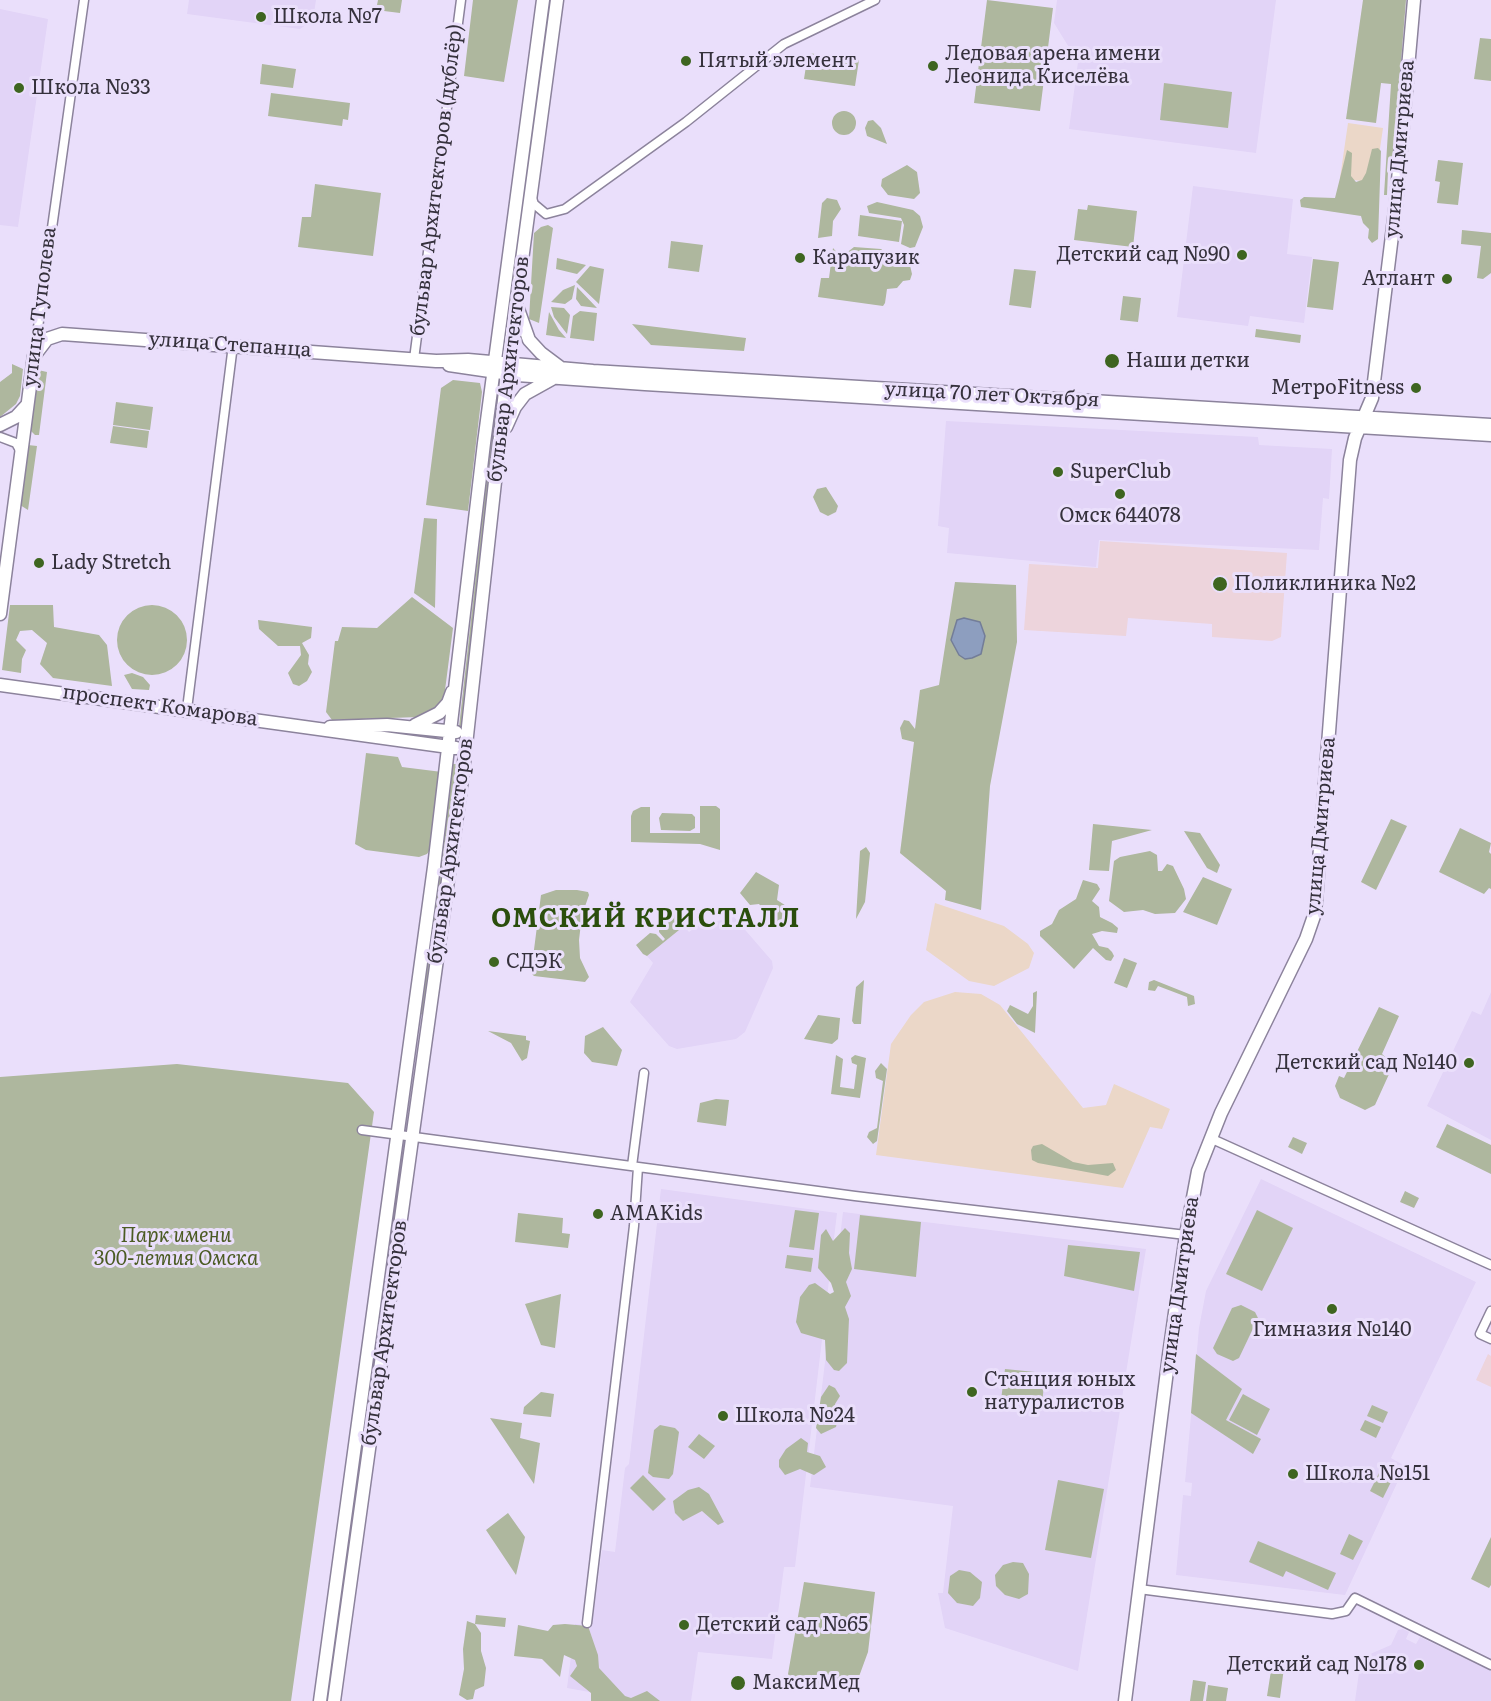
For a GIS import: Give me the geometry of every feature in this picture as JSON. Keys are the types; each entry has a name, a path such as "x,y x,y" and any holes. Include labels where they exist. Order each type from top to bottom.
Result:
{"main road":[{"name":"бульвар Архитекторов","path":"334,1701 405,1136 493,367 543,0"},
{"name":"бульвар Архитекторов","path":"320,1701 465,749 508,369 556,0"},
{"name":"улица Дмитриева","path":"1125,1701 1186,1235 1198,1171 1210,1138 1306,939 1315,913 1350,460 1372,398 1396,203 1414,0"},
{"path":"500,445 508,420 520,400 534,388 559,373 529,340 516,304"},
{"name":"улица Степанца","path":"55,336 108,336 493,367"},
{"path":"34,356 42,344 55,336"},
{"name":"улица Туполева","path":"0,614 34,356"},
{"name":"улица 70 лет Октября","path":"493,367 559,373 1363,422 1491,425"},
{"path":"0,425 16,417 27,404"},
{"name":"улица 70 лет Октября","path":"1363,422 1491,435"},
{"path":"411,726 432,718 444,708 456,680"},
{"name":"проспект Комарова","path":"0,685 465,749"},
{"name":"проспект Комарова","path":"320,729 387,725 467,733"}],"street":[{"name":"улица Туполева","path":"34,356 37,321 84,0"},
{"name":"бульвар Архитекторов (дублёр)","path":"414,359 461,0"},
{"path":"526,232 538,218 565,209 628,165 784,44 875,0"},
{"path":"531,196 534,204 547,214"},
{"path":"37,321 43,331 55,336"},
{"path":"187,709 233,345"},
{"path":"0,437 16,443 21,452"},
{"path":"587,1623 634,1226 635,1166 644,1073"},
{"path":"362,1131 1186,1235"},
{"path":"1210,1138 1491,1265"},
{"path":"1491,1311 1480,1334 1491,1339"},
{"path":"1139,1589 1332,1614 1346,1611 1355,1598 1491,1665"}],"shaded area":[{"name":"Школа №7","path":"189,0 316,0 313,20 300,29 187,14"},
{"path":"1057,0 1276,0 1256,153 1069,129 1078,62 1054,23"},
{"name":"Школа №33","path":"0,9 48,19 18,227 0,225"},
{"path":"1348,123 1383,128 1375,183 1340,178"},
{"name":"Детский сад №90","path":"1193,186 1293,199 1287,254 1312,257 1304,323 1250,316 1248,326 1177,317"},
{"path":"946,421 1258,437 1259,445 1332,449 1329,499 1323,498 1319,550 1099,540 1096,567 947,553 949,528 938,526"},
{"path":"1100,541 1287,553 1281,637 1272,641 1212,637 1212,624 1128,618 1126,636 1024,630 1029,564 1098,568"},
{"path":"935,903 1004,926 1028,944 1034,953 1029,968 994,986 969,981 926,950"},
{"path":"734,917 772,961 773,968 745,1032 736,1039 677,1049 669,1046 630,1002 653,963 647,956 684,926 689,932 697,926"},
{"path":"955,992 981,994 1000,1005 1083,1108 1106,1105 1114,1084 1170,1109 1162,1129 1150,1127 1123,1188 876,1155 891,1044 911,1015 924,1002"},
{"name":"Детский сад №140","path":"1491,992 1491,1140 1427,1106 1472,1011 1481,1015"},
{"path":"1261,1179 1476,1282 1391,1458 1405,1466 1345,1595 1176,1575 1183,1495 1191,1496 1192,1483 1185,1482 1199,1328 1206,1291"},
{"name":"Школа №24","path":"661,1189 837,1213 795,1567 784,1567 772,1659 698,1652 691,1701 640,1701 567,1688 575,1624 592,1626 602,1550 615,1552 625,1468 629,1464"},
{"name":"Станция юных натуралистов","path":"843,1212 1146,1249 1078,1671 945,1628 938,1593 943,1593 953,1506 810,1487"},
{"path":"1488,1354 1491,1356 1491,1387 1476,1380"},
{"name":"Детский сад №178","path":"1403,1629 1409,1632 1406,1639 1416,1644 1420,1637 1491,1671 1491,1701 1355,1701 1361,1658 1391,1645 1398,1630"}],"green space":[{"path":"378,0 402,0 400,13 376,10"},
{"path":"473,0 518,0 504,82 464,76"},
{"path":"547,0 551,0 539,95 535,98"},
{"path":"987,0 1053,8 1040,111 974,103"},
{"path":"1363,0 1406,0 1393,160 1388,171 1387,195 1384,195 1391,84 1381,83 1376,123 1346,119"},
{"path":"1480,38 1491,39 1491,81 1474,79"},
{"path":"808,53 859,60 855,86 804,79"},
{"path":"262,64 296,69 293,88 260,84"},
{"path":"1164,83 1232,92 1228,128 1160,120"},
{"path":"271,93 350,103 348,120 343,119 342,126 268,116"},
{"path":"844,111 849,112 855,118 855,128 849,134 844,135 839,134 833,128 832,123 833,118 839,112"},
{"path":"873,120 881,128 887,144 867,136 865,128 868,121"},
{"path":"1378,148 1381,151 1378,239 1372,243 1368,238 1369,229 1363,223 1361,216 1301,207 1300,200 1304,197 1335,198 1347,150 1352,153 1351,176 1356,182 1362,180 1366,173 1372,149"},
{"path":"1438,160 1463,163 1458,205 1437,203 1440,182 1435,181"},
{"path":"907,165 917,172 920,193 914,199 888,195 881,186 882,179"},
{"path":"315,184 381,193 373,256 298,247 302,217 311,217"},
{"path":"827,198 837,200 841,209 833,221 832,236 818,238 822,203"},
{"path":"877,202 913,210 920,216 923,227 915,247 910,248 901,244 904,225 901,218 869,213 867,206"},
{"path":"1088,205 1137,211 1133,247 1074,240 1078,209 1087,210"},
{"path":"860,215 902,221 899,242 858,236"},
{"path":"548,225 553,228 539,323 529,319 534,233"},
{"path":"1462,230 1491,233 1491,273 1483,279 1477,278 1481,246 1461,244"},
{"path":"671,241 703,245 699,272 668,268"},
{"path":"854,247 881,249 887,254 901,252 909,261 912,274 910,280 903,281 897,288 887,289 883,306 818,297 821,278 829,278 833,248 841,257"},
{"path":"557,258 586,265 577,274 556,269"},
{"path":"1313,259 1339,262 1333,310 1307,307"},
{"path":"590,266 604,269 599,304 576,282"},
{"path":"1014,269 1036,271 1031,308 1009,305"},
{"path":"575,285 572,299 565,304 551,302 563,290"},
{"path":"577,287 597,308 581,306 576,299"},
{"path":"1123,296 1141,298 1138,322 1120,320"},
{"path":"551,307 564,308 570,315 567,334 554,317"},
{"path":"580,311 597,313 594,341 570,338 573,316"},
{"path":"549,312 559,330 566,338 546,335"},
{"path":"632,324 746,338 744,351 651,345"},
{"path":"1256,329 1301,335 1300,343 1255,337"},
{"path":"12,364 23,369 20,396 16,404 0,417 0,382 12,373"},
{"path":"38,370 47,372 39,435 35,435 31,431"},
{"path":"453,380 480,383 482,392 468,511 426,505 441,388"},
{"path":"497,387 499,387 462,728 459,727"},
{"path":"116,402 153,407 150,430 113,425"},
{"path":"113,426 149,431 147,448 110,443"},
{"path":"28,445 37,446 28,510 20,505 20,499"},
{"path":"826,487 838,506 836,512 828,516 820,512 813,497 817,489"},
{"path":"424,518 437,519 435,608 414,593"},
{"path":"955,582 1016,585 1017,642 990,786 981,910 945,900 946,891 900,853 914,742 902,739 900,728 904,720 909,721 915,729 920,690 939,685"},
{"path":"412,597 453,628 444,698 433,711 419,717 332,720 326,712 335,641 338,641 342,627 377,628"},
{"path":"10,605 53,605 54,627 99,635 107,645 112,686 53,678 40,664 47,643 32,630 20,631 16,640 26,650 22,659 21,673 2,670"},
{"path":"152,605 171,611 181,621 187,640 181,659 171,669 152,675 133,669 123,659 117,640 123,621 133,611"},
{"path":"258,620 312,627 311,638 302,643 309,655 308,664 312,672 307,681 299,686 293,684 288,673 301,655 300,646 278,646 259,629"},
{"path":"132,673 143,677 150,685 149,690 132,689 124,675"},
{"path":"366,753 398,757 402,767 442,772 432,847 427,854 419,857 366,850 355,844"},
{"path":"453,764 458,764 424,1015 420,1014"},
{"path":"700,806 716,806 720,809 720,850 700,844 631,842 633,811 641,807 650,807 650,833 700,833"},
{"path":"662,813 692,814 695,817 695,828 690,831 661,830 659,818"},
{"path":"1391,819 1407,826 1376,890 1361,882"},
{"path":"1093,824 1152,830 1112,841 1109,871 1089,870"},
{"path":"1460,828 1491,843 1489,852 1491,854 1491,889 1489,888 1484,894 1439,872"},
{"path":"1184,831 1200,833 1220,865 1217,873 1207,868"},
{"path":"866,847 870,853 865,902 856,919 860,851"},
{"path":"1150,851 1157,855 1158,871 1162,871 1167,864 1173,866 1184,889 1186,899 1175,913 1155,914 1143,910 1124,912 1109,901 1114,861 1120,857"},
{"path":"756,872 779,885 777,900 791,909 788,928 779,928 759,904 750,905 740,893"},
{"path":"1203,877 1232,889 1217,925 1183,912"},
{"path":"1083,880 1097,884 1100,889 1092,901 1099,907 1100,917 1118,928 1117,933 1102,931 1092,934 1099,946 1108,948 1112,952 1114,956 1111,961 1106,960 1093,948 1074,969 1040,936 1040,931 1052,924 1059,910 1076,899"},
{"path":"556,890 577,890 588,892 589,895 582,915 579,940 580,958 589,977 585,982 534,976 531,973 541,895"},
{"path":"676,913 684,926 647,956 643,954 636,945 650,933 656,934 663,941 665,939 659,932 659,926"},
{"path":"1124,958 1137,963 1127,988 1114,983"},
{"path":"864,980 861,1024 854,1024 852,1021 856,987"},
{"path":"1154,980 1194,996 1195,1004 1188,1006 1187,997 1158,986 1155,991 1148,990 1149,982"},
{"path":"1037,991 1035,1033 1017,1024 1007,1011 1010,1005 1028,1014 1033,1006 1033,993"},
{"path":"1379,1007 1399,1016 1382,1054 1391,1062 1390,1072 1375,1105 1365,1110 1340,1098 1335,1086 1339,1076 1344,1078"},
{"path":"818,1015 840,1018 838,1039 832,1044 804,1039"},
{"path":"603,1027 622,1050 617,1066 592,1062 584,1053 585,1036"},
{"path":"488,1031 526,1036 526,1040 530,1041 527,1058 522,1061 511,1043"},
{"path":"836,1055 843,1059 840,1087 854,1089 857,1065 852,1063 851,1058 855,1055 866,1058 860,1098 831,1094"},
{"path":"881,1063 887,1069 877,1141 873,1144 867,1137 869,1132 877,1128 883,1081 876,1078 875,1071"},
{"name":"Парк имени 300-летия Омска","path":"177,1064 348,1083 374,1112 291,1701 0,1701 0,1077"},
{"path":"716,1099 729,1100 726,1126 697,1122 700,1103"},
{"path":"1447,1124 1491,1145 1491,1174 1436,1147"},
{"path":"1293,1137 1307,1143 1302,1154 1288,1147"},
{"path":"1042,1144 1073,1162 1088,1165 1113,1163 1116,1170 1108,1176 1038,1163 1032,1160 1031,1150 1033,1146"},
{"path":"1405,1191 1419,1198 1414,1208 1400,1202"},
{"path":"795,1210 819,1213 814,1250 789,1247"},
{"path":"1257,1210 1293,1228 1262,1291 1226,1274"},
{"path":"518,1213 563,1218 562,1233 570,1234 568,1248 515,1242"},
{"path":"860,1215 921,1222 916,1277 854,1269"},
{"path":"845,1228 850,1233 849,1253 852,1269 846,1282 851,1296 845,1307 849,1319 847,1363 839,1371 834,1370 826,1360 825,1340 801,1333 796,1322 800,1297 809,1285 815,1283 830,1294 834,1292 831,1283 818,1268 821,1235 826,1229 833,1241"},
{"path":"1068,1245 1140,1252 1134,1291 1064,1276"},
{"path":"787,1255 813,1258 811,1272 785,1268"},
{"path":"561,1294 555,1348 541,1345 525,1304"},
{"path":"1241,1305 1255,1312 1258,1318 1239,1358 1233,1361 1217,1354 1213,1348 1232,1308"},
{"path":"1196,1354 1242,1389 1226,1420 1261,1439 1253,1454 1191,1413"},
{"path":"1005,1369 1045,1373 1042,1405 1001,1400"},
{"path":"829,1385 835,1388 840,1396 835,1404 838,1418 836,1427 821,1434 816,1428 821,1397"},
{"path":"541,1392 554,1394 551,1417 523,1414 524,1407"},
{"path":"1243,1394 1270,1409 1257,1435 1229,1420"},
{"path":"1372,1405 1388,1412 1383,1423 1367,1416"},
{"path":"490,1418 522,1423 520,1438 540,1443 534,1484"},
{"path":"1365,1420 1381,1427 1376,1438 1360,1430"},
{"path":"660,1425 675,1428 679,1432 673,1474 669,1479 653,1477 648,1473 654,1430"},
{"path":"699,1434 715,1446 704,1459 688,1447"},
{"path":"801,1438 808,1443 807,1452 820,1456 826,1467 814,1475 800,1469 785,1475 779,1467 779,1460 786,1449"},
{"path":"1379,1473 1392,1480 1383,1498 1370,1491"},
{"path":"643,1475 666,1499 653,1511 630,1488"},
{"path":"1058,1480 1104,1489 1091,1558 1045,1550"},
{"path":"699,1487 709,1494 724,1522 718,1525 702,1511 683,1521 675,1513 673,1501 688,1490"},
{"path":"508,1513 525,1537 516,1575 486,1530"},
{"path":"1349,1534 1363,1541 1353,1560 1340,1554"},
{"path":"1491,1537 1491,1585 1489,1588 1471,1579"},
{"path":"1258,1541 1336,1573 1328,1590 1286,1571 1283,1577 1249,1562"},
{"path":"1013,1562 1023,1563 1029,1574 1028,1594 1019,1599 1005,1595 996,1586 995,1575 1003,1565"},
{"path":"959,1570 970,1572 982,1582 980,1598 973,1606 957,1603 948,1593 950,1576"},
{"path":"804,1582 875,1592 868,1652 857,1682 846,1690 809,1687 793,1682 788,1674"},
{"path":"476,1615 506,1618 505,1627 475,1624"},
{"path":"467,1621 475,1624 481,1633 481,1651 486,1668 484,1686 475,1690 473,1699 467,1700 459,1695 464,1669 463,1649"},
{"path":"518,1625 548,1631 553,1625 588,1626 598,1655 599,1668 625,1696 631,1698 647,1691 660,1701 591,1701 591,1693 570,1676 577,1666 575,1660 564,1655 560,1677 542,1659 514,1656"},
{"path":"1273,1658 1285,1660 1280,1698 1267,1696"},
{"path":"1193,1680 1206,1682 1203,1701 1190,1701"},
{"path":"1208,1685 1228,1688 1226,1701 1206,1701"}],"water":[{"path":"964,618 980,622 985,636 981,654 965,659 959,655 951,640 957,620"}],"place":[{"name":"Школа №7","path":"261,17"},
{"name":"Пятый элемент","path":"686,61"},
{"name":"Ледовая арена имени Леонида Киселёва","path":"933,66"},
{"name":"Школа №33","path":"19,88"},
{"name":"Детский сад №90","path":"1242,255"},
{"name":"Карапузик","path":"800,258"},
{"name":"Атлант","path":"1447,279"},
{"name":"Наши детки","path":"1112,361"},
{"name":"МетроFitness","path":"1416,388"},
{"name":"SuperClub","path":"1058,472"},
{"name":"Омск 644078","path":"1120,494"},
{"name":"Lady Stretch","path":"39,563"},
{"name":"Поликлиника №2","path":"1220,584"},
{"name":"СДЭК","path":"494,962"},
{"name":"Детский сад №140","path":"1469,1063"},
{"name":"AMAKids","path":"598,1214"},
{"name":"Гимназия №140","path":"1332,1309"},
{"name":"Станция юных натуралистов","path":"972,1392"},
{"name":"Школа №24","path":"723,1416"},
{"name":"Школа №151","path":"1293,1474"},
{"name":"Детский сад №65","path":"684,1625"},
{"name":"Детский сад №178","path":"1419,1665"},
{"name":"МаксиМед","path":"738,1683"}],"district":[{"name":"ОМСКИЙ КРИСТАЛЛ","path":"646,919"}]}
